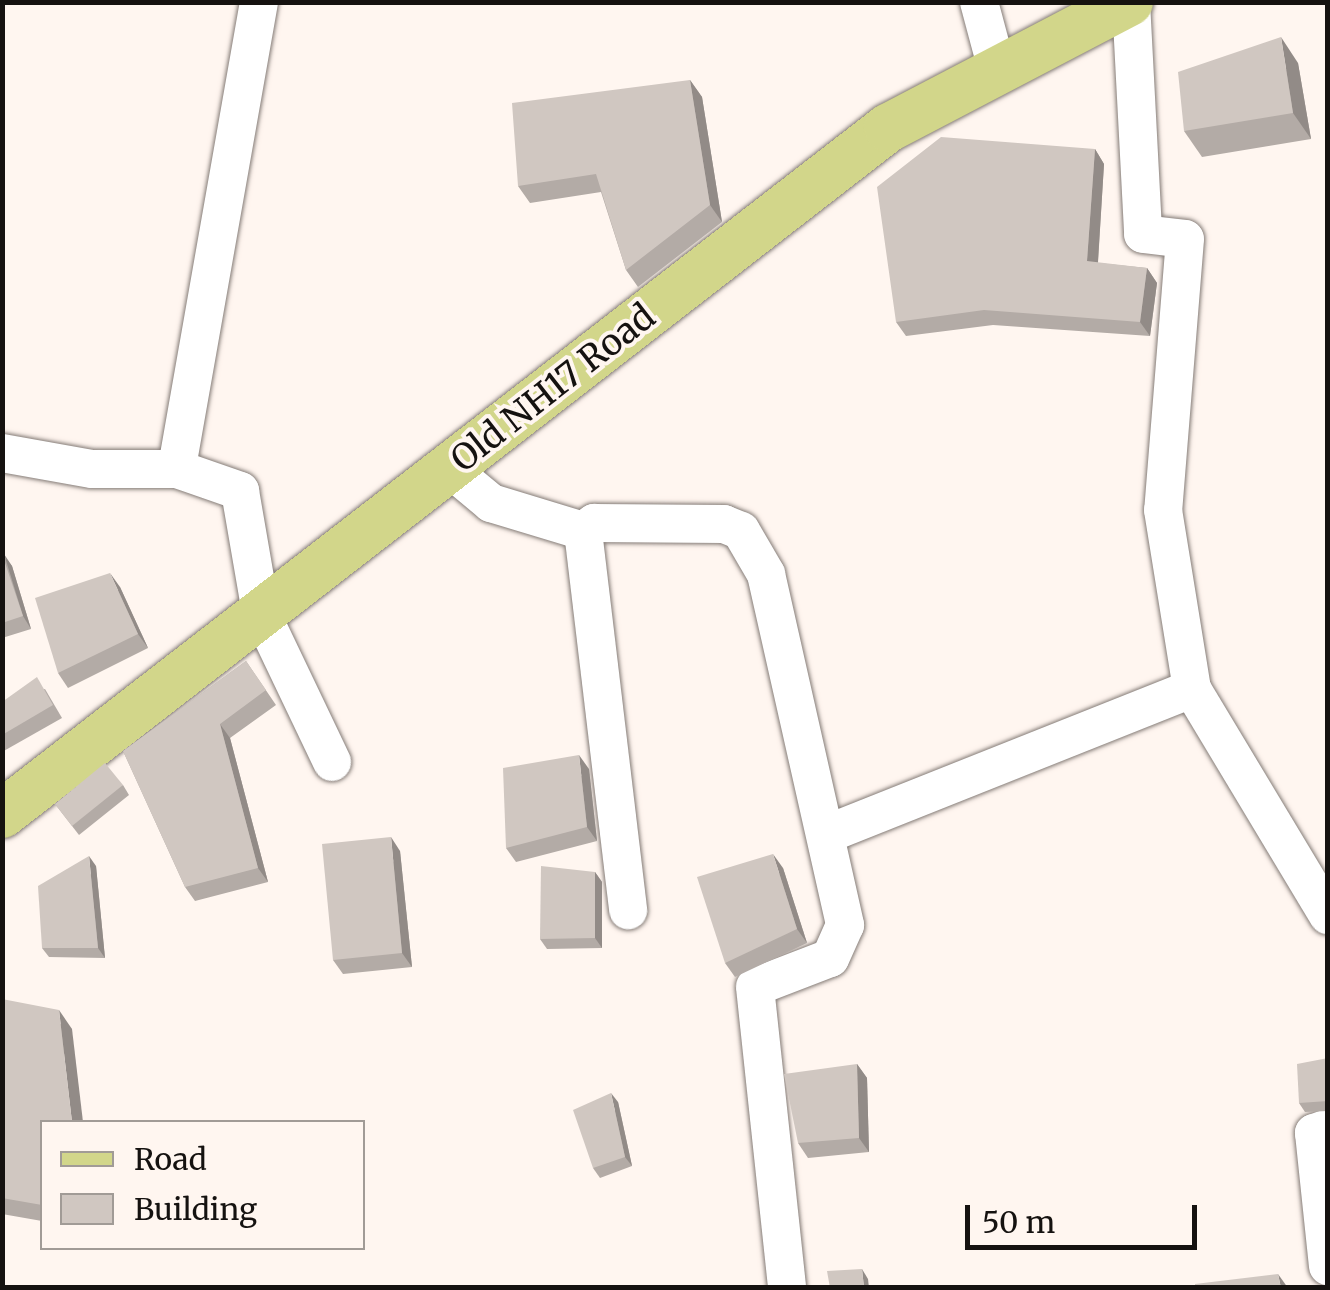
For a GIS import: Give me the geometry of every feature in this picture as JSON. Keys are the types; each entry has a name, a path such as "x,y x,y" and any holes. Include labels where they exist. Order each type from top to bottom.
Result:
{"main road":[{"name":"Old NH17 Road","path":"2,814 888,128 1130,2"}],"street":[{"path":"177,468 259,2"},
{"path":"979,2 998,74"},
{"path":"1130,2 1143,234 1184,240 1163,510 1192,689 1328,915"},
{"path":"2,453 92,469 177,468 240,491 262,614 332,762"},
{"path":"450,468 491,503 584,531"},
{"path":"584,531 594,523 689,521 740,532 766,574 827,834 842,944 830,958 755,987 787,1288"},
{"path":"584,531 628,910"},
{"path":"827,834 1192,689"},
{"path":"1328,1128 1314,1133 1328,1266"}],"building":[{"path":"1281,37 1293,113 1184,131 1178,72"},
{"path":"690,80 710,205 626,270 596,174 518,186 512,103"},
{"path":"941,137 1095,149 1087,261 1147,268 1140,322 984,310 896,322 877,187"},
{"path":"2,554 23,616 2,623"},
{"path":"110,573 138,634 58,673 35,598"},
{"path":"246,661 266,690 220,724 258,868 185,887 123,751"},
{"path":"37,677 53,705 2,735 2,702"},
{"path":"579,755 587,827 506,848 503,768"},
{"path":"105,763 123,785 72,826 55,804"},
{"path":"391,837 402,953 333,960 322,844"},
{"path":"773,854 797,929 725,963 697,877"},
{"path":"89,856 98,948 42,948 38,886"},
{"path":"541,866 595,872 595,938 540,939"},
{"path":"2,999 59,1010 72,1120 40,1120 40,1205 2,1198"},
{"path":"1328,1058 1328,1101 1299,1103 1297,1064"},
{"path":"857,1064 859,1138 798,1143 784,1074"},
{"path":"611,1093 625,1157 593,1168 573,1110"},
{"path":"862,1269 864,1288 830,1288 827,1271"},
{"path":"1278,1274 1281,1288 1195,1288 1195,1284"}]}
